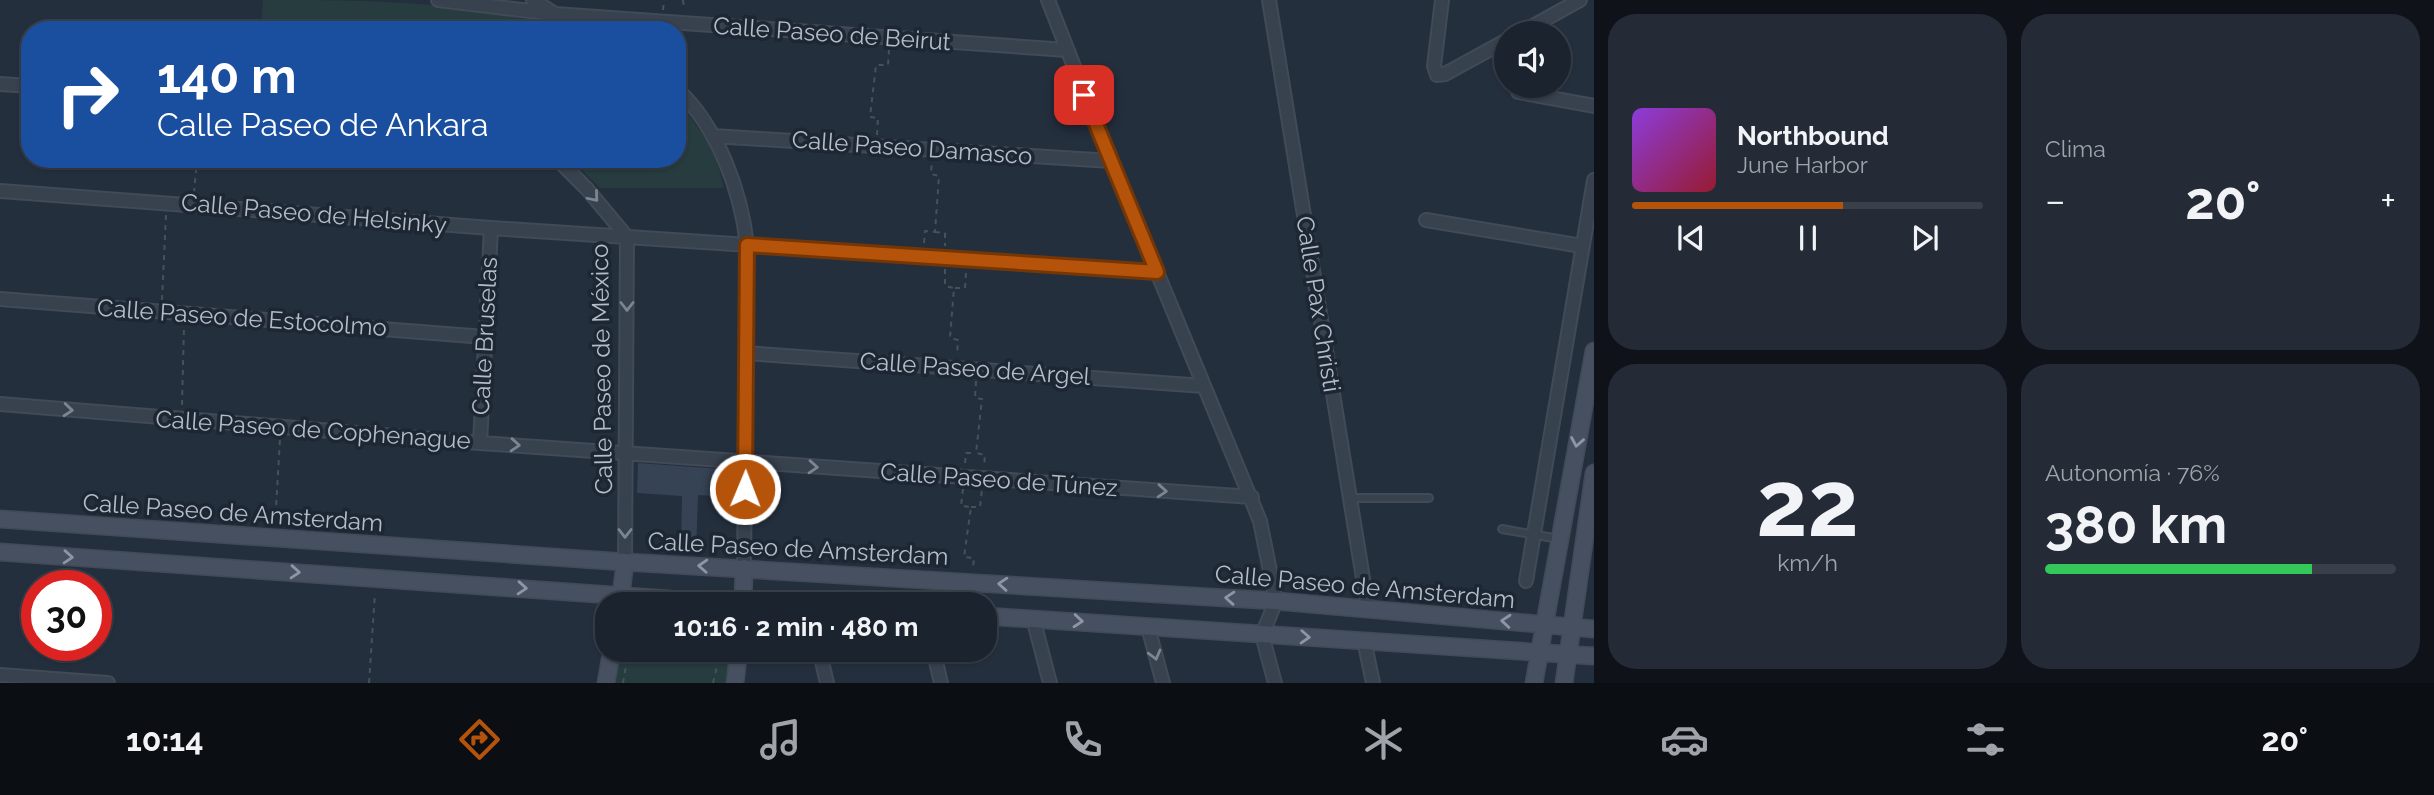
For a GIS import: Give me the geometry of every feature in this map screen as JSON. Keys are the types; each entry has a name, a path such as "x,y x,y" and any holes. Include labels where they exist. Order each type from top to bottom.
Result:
{"main road":[{"path":"1534,683 1594,351"},
{"path":"1564,683 1591,522 1594,473"},
{"name":"Calle Paseo de Amsterdam","path":"0,519 274,540 1276,601 1594,629"},
{"path":"0,552 376,578 595,597"},
{"name":"Calle Paseo de México","path":"622,592 625,562"},
{"path":"742,592 744,568"},
{"name":"Calle Paseo de Amsterdam","path":"997,616 1594,656"},
{"path":"606,683 610,662"},
{"path":"735,683 738,662"}],"street":[{"path":"438,0 555,14"},
{"path":"533,0 568,21"},
{"path":"1048,0 1111,161 1260,521 1276,601 1262,635 1275,683"},
{"name":"Calle Pax Christi","path":"1269,0 1368,608"},
{"path":"1442,0 1434,66 1437,75 1445,74 1494,47"},
{"path":"1543,21 1582,0 1594,4"},
{"name":"Calle Paseo de Beirut","path":"555,14 653,21"},
{"name":"Calle Paseo de Beirut","path":"686,23 1067,50"},
{"path":"0,84 21,85"},
{"path":"1551,98 1594,106"},
{"path":"686,101 713,136 734,183 745,224 744,568"},
{"name":"Calle Paseo Damasco","path":"713,136 1111,161"},
{"name":"Calle Paseo de México","path":"566,168 627,237 625,562"},
{"path":"1527,581 1594,180"},
{"name":"Calle Paseo de Helsinky","path":"0,191 491,228 1157,272"},
{"path":"1426,219 1582,246"},
{"name":"Calle Bruselas","path":"480,443 491,228"},
{"name":"Calle Paseo de Estocolmo","path":"0,299 485,337"},
{"name":"Calle Paseo de Argel","path":"746,353 1204,386"},
{"name":"Calle Paseo de Cophenague","path":"0,404 745,462"},
{"name":"Calle Paseo de Túnez","path":"745,462 1252,497"},
{"path":"1033,618 1050,683"},
{"path":"1148,627 1163,683"},
{"path":"1364,640 1373,683"},
{"path":"822,662 827,683"},
{"path":"936,662 941,683"},
{"path":"0,675 108,683"}],"lane":[{"path":"1350,498 1429,498"},
{"path":"1502,529 1561,539"}],"path":[{"path":"876,146 878,118 870,117 876,65 888,65 890,38"},
{"path":"933,150 931,174 939,176 934,232"},
{"path":"193,205 196,168"},
{"path":"162,312 167,203"},
{"path":"922,256 925,231 945,233 944,286 954,288 965,288 967,260"},
{"path":"954,288 950,338 958,340 956,368"},
{"path":"182,420 184,313"},
{"path":"976,453 982,399 975,398 977,370"},
{"path":"274,540 281,427"},
{"path":"966,453 976,453 985,455 980,507 961,506 966,453"},
{"path":"971,507 964,557 974,558 972,582"},
{"path":"369,683 376,578"},
{"path":"623,683 627,662"},
{"path":"713,683 718,662"}],"green space":[{"path":"263,0 339,0 453,7 532,21 262,21"},
{"path":"686,111 714,150 724,188 600,188 580,168 686,168"},
{"path":"615,662 731,662 727,683 611,683"}],"building":[{"path":"638,463 735,470 732,497 698,495 696,552 681,551 682,496 637,493"}],"route":[{"path":"745,489 747,245 1157,272 1084,95"}]}
